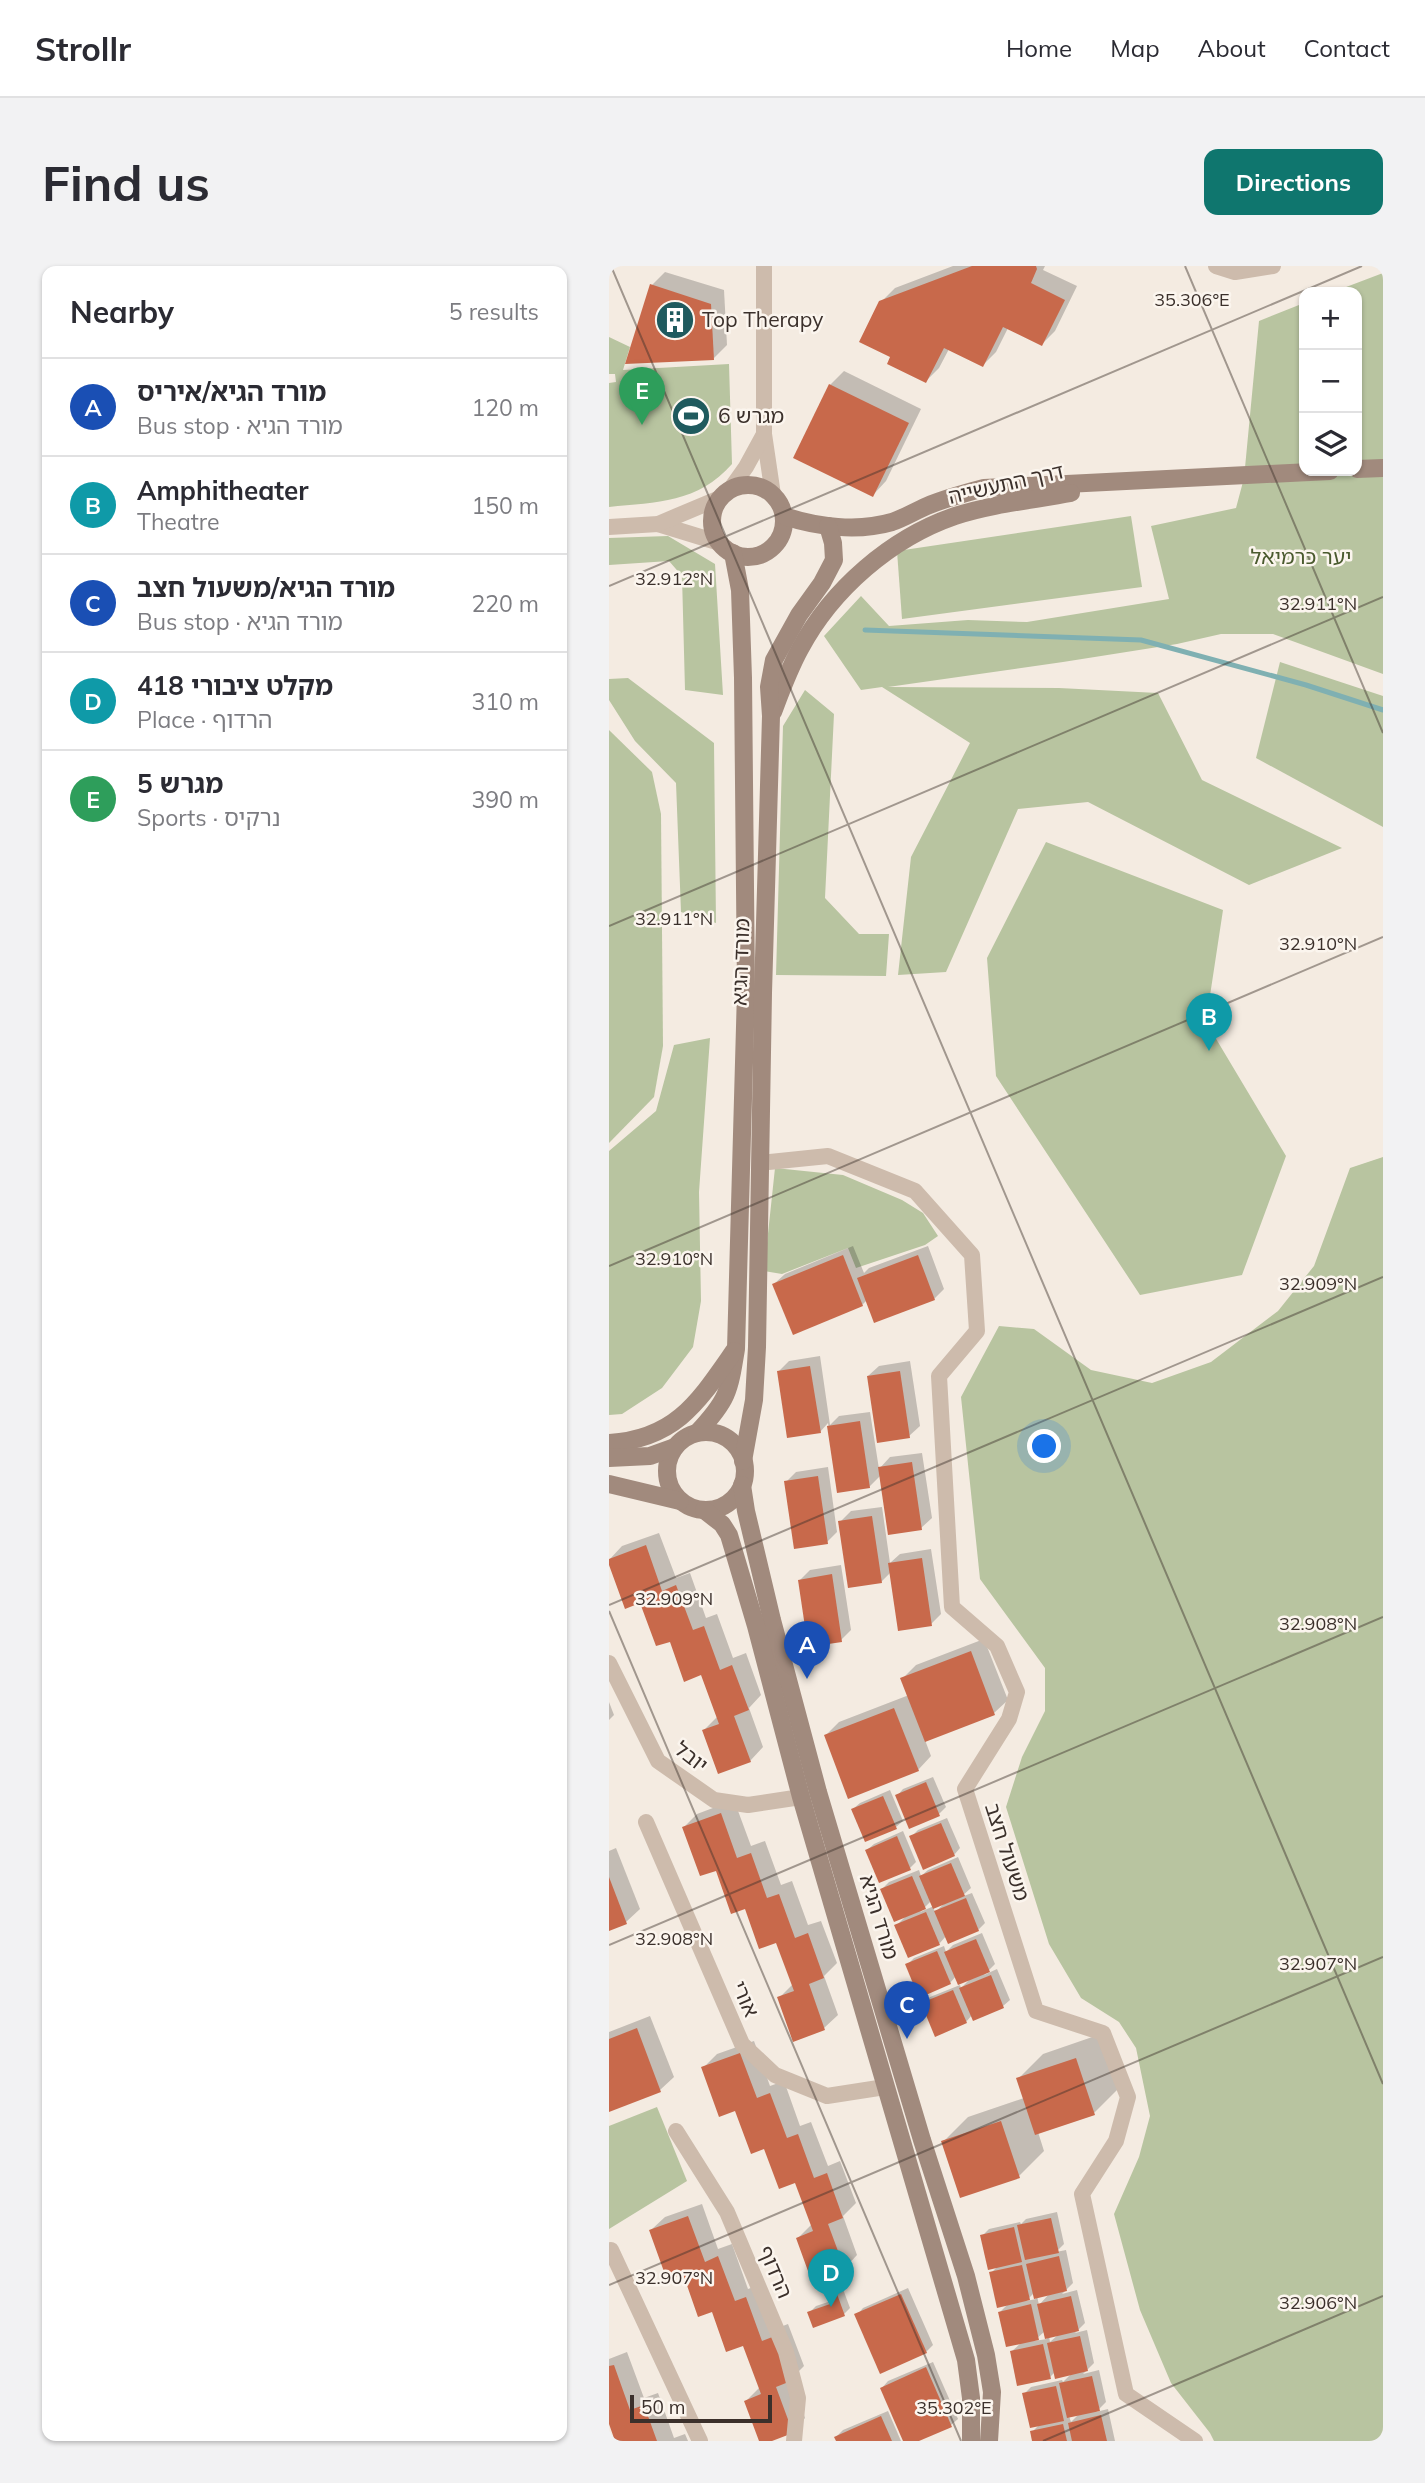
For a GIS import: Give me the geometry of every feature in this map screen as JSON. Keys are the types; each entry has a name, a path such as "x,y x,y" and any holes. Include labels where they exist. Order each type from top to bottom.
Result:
{"street":[{"path":"764,266 764,434 773,495"},
{"path":"1216,266 1235,272 1273,266"},
{"path":"727,548 712,524 713,512 746,467 764,434"},
{"path":"1362,469 1383,468"},
{"name":"דרך התעשייה","path":"828,526 874,526 894,521 952,496 984,488 1299,472"},
{"name":"דרך התעשייה","path":"771,716 801,647 816,622 839,593 891,550 923,531 955,517 1135,480"},
{"path":"609,527 658,524 747,485 759,486 773,495 781,505 784,516 781,537 774,546 754,556 743,557 727,548 658,524"},
{"path":"784,516 828,526"},
{"name":"מורד הגיא","path":"743,1461 754,1400 757,1360 771,716 769,687 774,660 834,560 833,542 828,526"},
{"name":"מורד הגיא","path":"697,1433 715,1413 730,1390 736,1349 746,991 740,590 727,548"},
{"path":"799,615 801,647"},
{"name":"משעול חצב","path":"760,1163 828,1156 915,1191 972,1255 977,1331 939,1376 952,1607 997,1646 1017,1692 1009,1719 965,1789 1036,2011 1103,2033 1128,2097 1116,2141 1083,2194 1126,2394 1195,2441"},
{"path":"609,1443 645,1438 674,1423 699,1401 736,1349"},
{"path":"609,1458 650,1456 675,1447 685,1438 697,1433 711,1432 734,1444 743,1461 745,1468 742,1485 737,1494 716,1509 690,1507 680,1501 672,1492 666,1468 675,1447"},
{"path":"609,1484 680,1501"},
{"name":"מורד הגיא","path":"742,1485 745,1511 818,1792 966,2276 986,2355 992,2392 989,2441"},
{"name":"מורד הגיא","path":"704,1510 722,1524 729,1535 756,1626 801,1797 965,2360 971,2398 971,2441"},
{"name":"יובל","path":"609,1663 659,1761 713,1800 748,1805 801,1797"},
{"name":"אורי","path":"646,1822 742,2044 775,2075 827,2096 885,2087"},
{"name":"הרדוף","path":"676,2132 727,2212 786,2352 798,2398 794,2441"},
{"path":"611,2249 700,2441"}],"green space":[{"name":"יער כרמיאל","path":"1383,273 1383,674 1273,634 1221,634 1177,644 888,687 1059,688 1158,693 1202,780 1342,848 1249,885 1088,802 1018,809 946,972 898,975 911,857 970,743 882,687 861,690 824,636 861,596 889,626 968,620 1027,622 1169,599 1151,526 1236,508 1244,478 1259,321 1299,305 1299,476 1362,476 1362,287 1346,287"},
{"path":"609,337 630,347 623,370 729,364 732,464 719,477 676,498 609,507 609,383 616,382 615,374 609,374"},
{"path":"1131,516 1142,587 902,619 897,551"},
{"path":"668,536 715,564 723,695 685,690 682,576 669,561 609,565 609,538"},
{"path":"1280,662 1383,696 1383,827 1256,758"},
{"path":"628,678 714,743 716,923 681,912 676,783 635,741 609,700 609,679"},
{"path":"805,690 834,714 825,898 859,934 889,934 886,976 776,975 783,726"},
{"path":"609,730 652,772 661,814 663,1046 654,1097 609,1143"},
{"path":"1046,842 1223,910 1206,1022 1286,1156 1242,1275 1140,1295 996,1076 987,958"},
{"path":"710,1038 699,1192 701,1301 693,1347 662,1388 622,1414 609,1415 609,1151 656,1111 674,1045"},
{"path":"1383,1157 1383,2441 1214,2441 1171,2383 1140,2310 1114,2214 1139,2157 1150,2116 1136,2048 1119,2022 1081,1998 1049,1944 1006,1807 1022,1757 1045,1711 1045,1668 980,1579 961,1397 999,1326 1034,1329 1091,1370 1152,1383 1211,1362 1278,1311 1314,1266 1350,1168"},
{"path":"775,1168 843,1175 902,1200 923,1213 938,1236 925,1245 856,1268 848,1248 782,1274 764,1271"},
{"path":"657,2107 687,2181 609,2229 609,2126"}],"building":[{"path":"972,266 1036,266 1031,283 1065,300 1042,346 1003,327 983,367 944,348 926,383 887,364 890,357 859,342 879,301"},
{"name":"Top Therapy","path":"650,284 711,304 714,360 625,364"},
{"path":"829,384 909,423 873,497 793,458"},
{"path":"843,1255 863,1306 793,1335 772,1284"},
{"path":"918,1255 935,1300 874,1323 857,1278"},
{"path":"810,1366 821,1433 787,1438 777,1371"},
{"path":"900,1371 910,1438 877,1443 867,1376"},
{"path":"860,1421 870,1488 837,1493 827,1426"},
{"path":"912,1462 922,1530 888,1535 878,1467"},
{"path":"818,1476 828,1544 794,1549 784,1481"},
{"path":"872,1516 882,1583 848,1588 838,1521"},
{"path":"646,1545 662,1591 676,1585 693,1630 704,1626 720,1670 732,1665 749,1710 734,1716 751,1762 718,1774 702,1730 719,1724 701,1675 684,1682 670,1642 656,1646 640,1603 625,1609 609,1559"},
{"path":"922,1558 932,1626 898,1631 888,1563"},
{"path":"832,1574 842,1642 808,1647 798,1580"},
{"path":"971,1651 995,1715 925,1742 900,1678"},
{"path":"894,1708 919,1771 848,1799 824,1735"},
{"path":"926,1782 940,1816 909,1829 895,1795"},
{"path":"883,1796 897,1829 865,1842 851,1809"},
{"path":"721,1813 737,1858 751,1853 767,1898 779,1894 795,1938 808,1933 824,1978 809,1984 825,2030 793,2042 777,1997 794,1991 776,1943 759,1949 745,1909 731,1914 716,1871 700,1876 682,1827"},
{"path":"941,1823 955,1856 923,1870 909,1836"},
{"path":"897,1836 911,1870 879,1883 865,1850"},
{"path":"951,1863 965,1896 933,1909 919,1876"},
{"path":"912,1876 926,1909 894,1922 880,1889"},
{"path":"609,1877 627,1924 609,1931"},
{"path":"966,1898 979,1931 948,1944 934,1911"},
{"path":"926,1912 940,1945 908,1958 894,1925"},
{"path":"976,1939 990,1972 958,1985 944,1952"},
{"path":"937,1951 951,1984 919,1998 905,1964"},
{"path":"991,1975 1004,2008 973,2021 959,1988"},
{"path":"953,1990 967,2023 935,2037 921,2003"},
{"path":"637,2028 661,2092 609,2112 609,2039"},
{"path":"740,2053 757,2098 770,2093 787,2138 798,2134 814,2178 827,2173 843,2218 828,2224 845,2270 812,2282 796,2238 813,2231 795,2183 779,2189 764,2149 751,2154 735,2111 719,2117 701,2067"},
{"path":"1076,2058 1095,2115 1035,2135 1016,2078"},
{"path":"1001,2121 1020,2178 960,2198 941,2141"},
{"path":"688,2216 705,2262 718,2256 735,2301 746,2297 762,2341 775,2336 791,2381 776,2387 793,2433 772,2441 759,2441 744,2401 761,2394 743,2346 726,2352 712,2312 698,2317 683,2274 667,2280 649,2230"},
{"path":"1051,2218 1059,2253 1025,2260 1017,2225"},
{"path":"1014,2227 1022,2262 988,2270 980,2235"},
{"path":"1059,2256 1067,2291 1034,2299 1026,2264"},
{"path":"1022,2265 1030,2300 997,2308 989,2272"},
{"path":"837,2294 845,2316 813,2328 807,2312 833,2303 831,2296"},
{"path":"901,2294 927,2353 880,2374 854,2314"},
{"path":"1071,2296 1079,2331 1045,2339 1037,2304"},
{"path":"1031,2304 1039,2340 1006,2347 998,2312"},
{"path":"1080,2336 1088,2371 1055,2379 1047,2343"},
{"path":"1043,2344 1051,2379 1017,2386 1010,2351"},
{"path":"614,2365 630,2410 644,2405 657,2441 615,2441 609,2424 609,2366"},
{"path":"926,2367 952,2427 919,2441 903,2441 880,2388"},
{"path":"1092,2376 1100,2411 1067,2418 1059,2383"},
{"path":"1056,2386 1064,2421 1030,2428 1022,2393"},
{"path":"1101,2415 1107,2441 1072,2441 1068,2423"},
{"path":"881,2416 892,2441 836,2441 834,2437"},
{"path":"1063,2424 1067,2441 1032,2441 1030,2431"}],"waterway":[{"path":"865,630 1141,640 1306,685 1383,710"}],"place":[{"name":"Top Therapy","path":"675,320"},
{"name":"מגרש 6","path":"691,416"},
{"name":"מגרש 5","path":"642,425"},
{"name":"Amphitheater","path":"1209,1051"},
{"name":"מורד הגיא/איריס","path":"807,1679"},
{"name":"מורד הגיא/משעול חצב","path":"907,2039"},
{"name":"מקלט ציבורי 418","path":"831,2307"}]}
